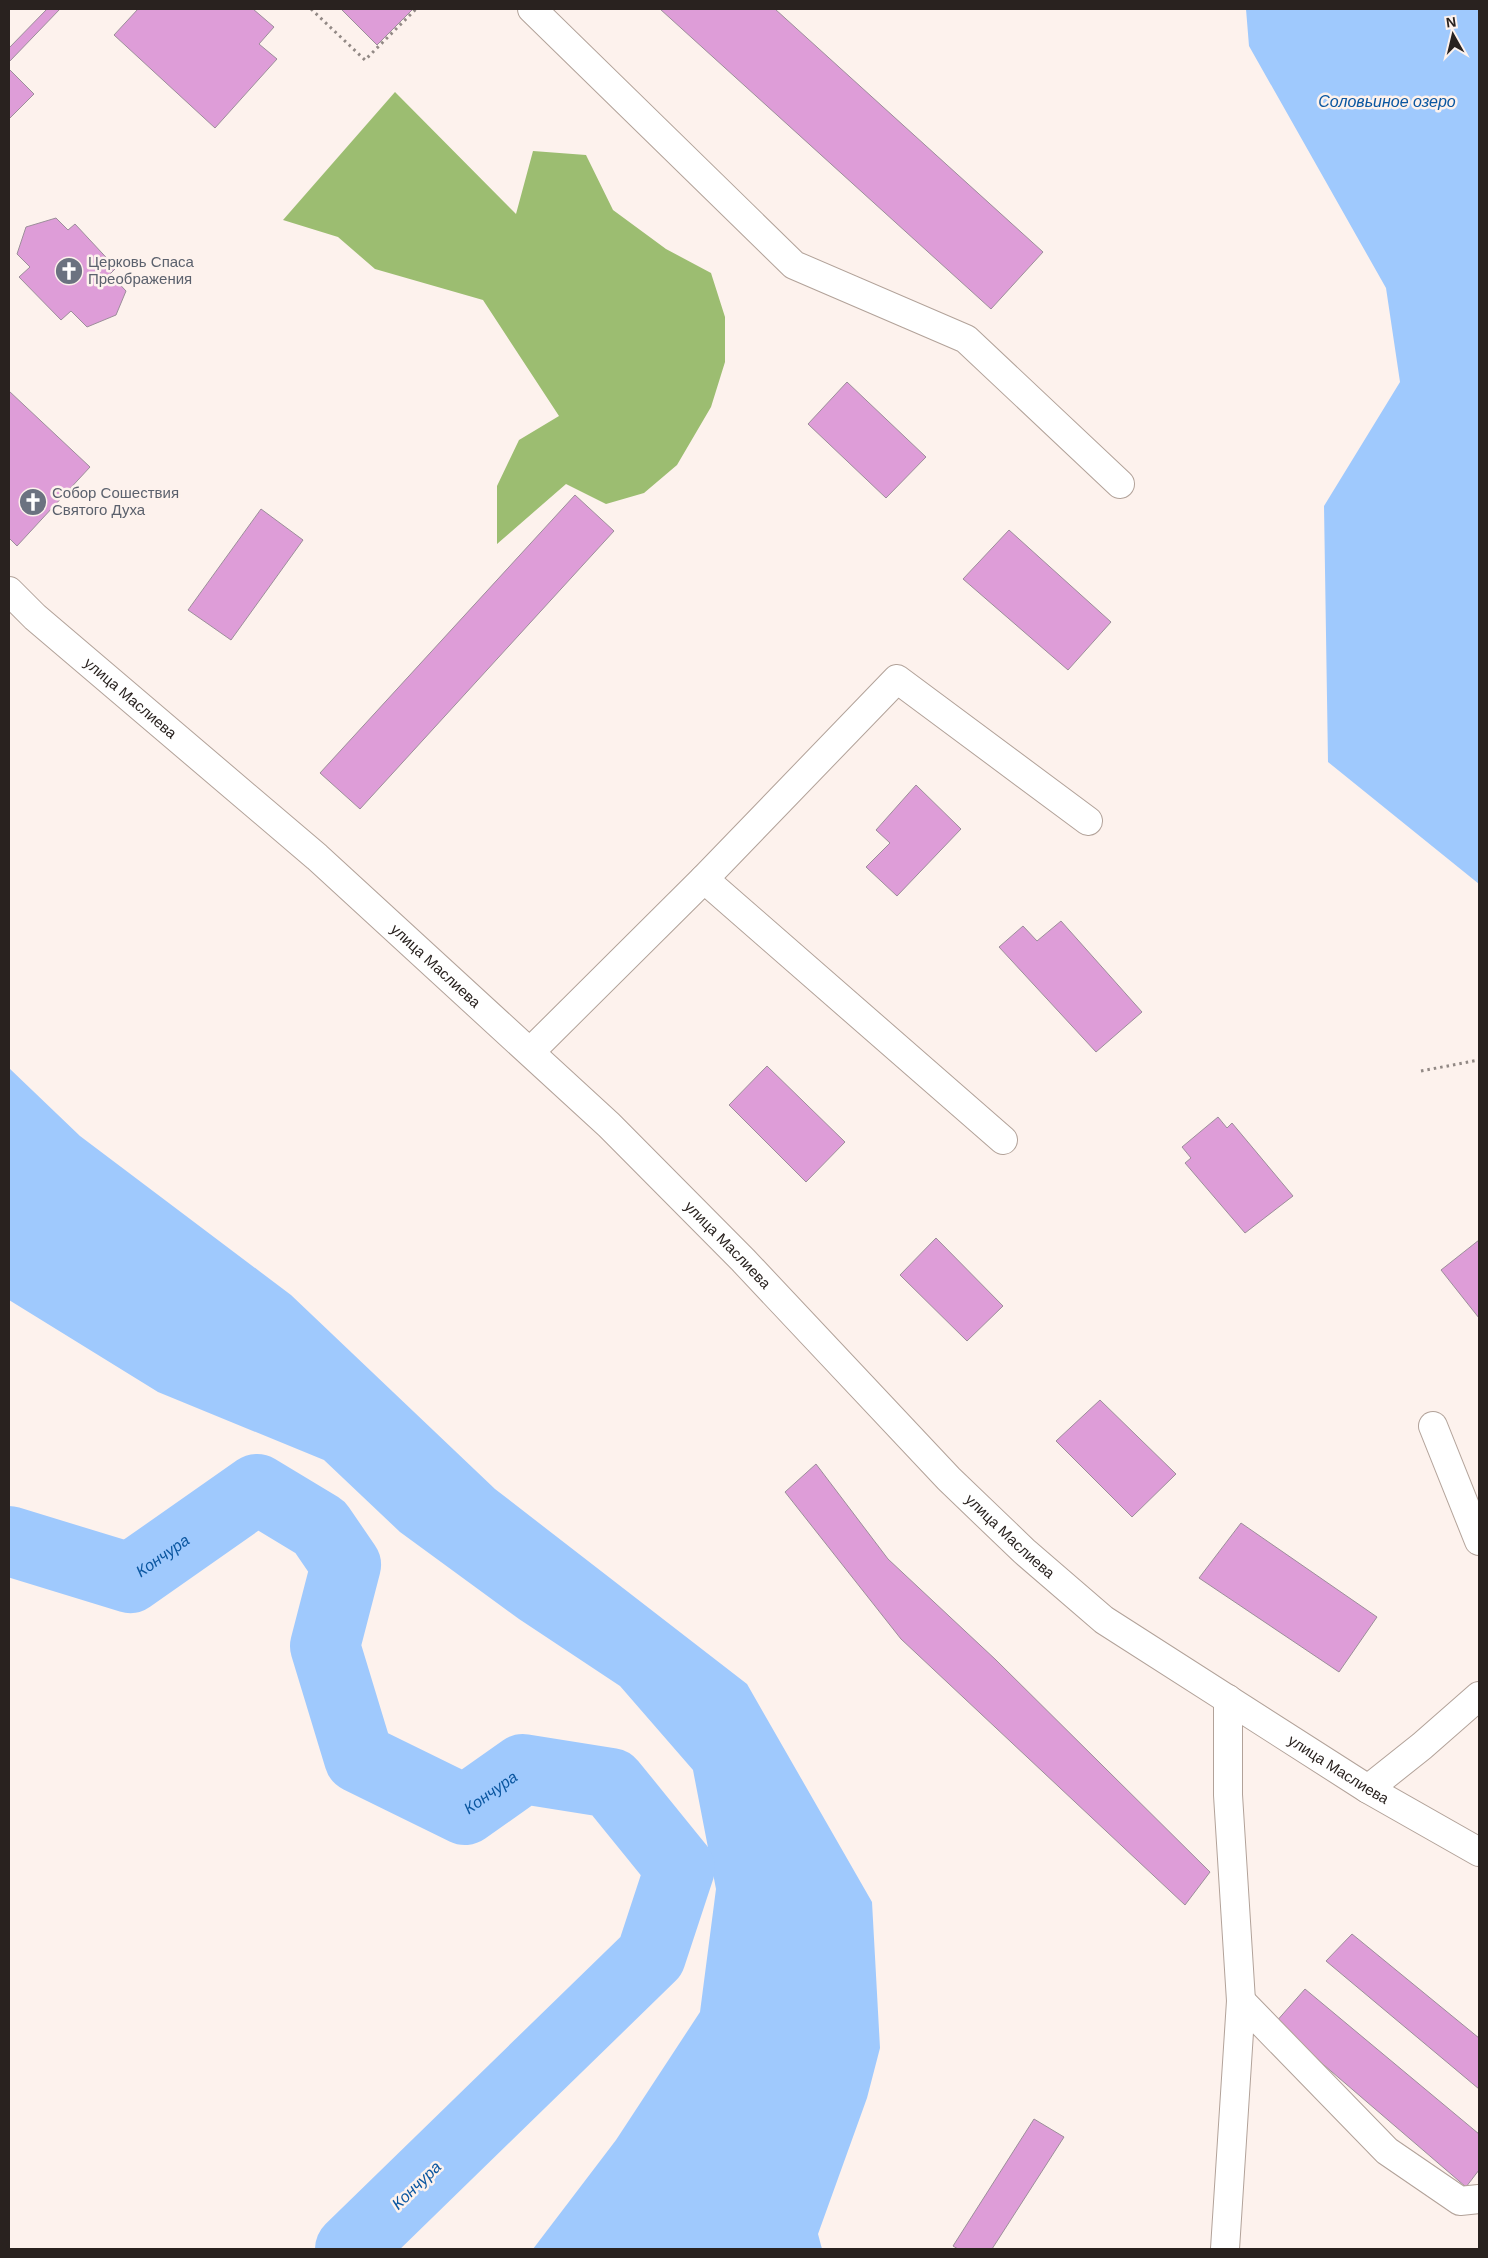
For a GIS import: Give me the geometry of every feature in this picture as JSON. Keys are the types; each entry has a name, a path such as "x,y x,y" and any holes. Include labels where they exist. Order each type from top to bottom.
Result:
{"street":[{"path":"532,9 794,265 966,339 1120,484"},
{"name":"улица Маслиева","path":"9,592 35,617 317,857 531,1051 609,1125 730,1246 949,1479 1024,1552 1104,1620 1368,1789 1479,1852"},
{"path":"531,1051 704,878 897,679 1088,821"},
{"path":"704,878 1003,1140"},
{"path":"1433,1426 1479,1541"},
{"path":"1368,1789 1422,1746 1479,1696"},
{"path":"1225,2249 1241,2001 1228,1795 1228,1699"},
{"path":"1241,2001 1387,2151 1460,2201 1479,2199"}],"path":[{"path":"311,9 366,60 416,9"},
{"path":"1421,1071 1479,1060"}],"green space":[{"path":"395,92 516,214 533,151 586,155 613,210 666,249 711,273 725,317 725,362 711,407 677,465 644,493 606,504 566,484 497,544 497,486 519,440 559,416 483,300 375,269 338,237 283,220"}],"water":[{"name":"Соловьиное озеро","path":"1246,9 1479,9 1479,884 1328,762 1324,506 1400,382 1386,288 1249,46"},
{"path":"9,1068 80,1136 291,1295 495,1489 747,1684 872,1902 880,2048 867,2098 818,2234 822,2249 533,2249 616,2140 700,2012 716,1889 693,1770 620,1686 519,1619 400,1532 324,1460 158,1392 9,1300"}],"building":[{"path":"47,9 60,9 9,62 9,48"},
{"path":"138,9 253,9 274,27 259,44 277,59 215,128 114,35"},
{"path":"341,9 413,9 377,45"},
{"path":"660,9 775,9 1043,252 991,309"},
{"path":"9,69 34,94 9,119"},
{"name":"Церковь Спаса Преображения","path":"56,218 68,230 75,224 116,268 110,274 126,291 116,315 87,327 71,311 61,320 19,277 30,267 17,254 26,227"},
{"path":"847,382 926,457 886,498 808,424"},
{"name":"Собор Сошествия Святого Духа","path":"9,391 90,467 17,546 9,538"},
{"path":"575,495 614,531 360,809 320,773"},
{"path":"261,509 303,540 231,640 188,610"},
{"path":"1009,530 1111,622 1068,670 963,579"},
{"path":"916,785 961,829 897,896 866,867 890,843 876,830"},
{"path":"1061,921 1142,1012 1096,1052 999,947 1023,926 1037,941"},
{"path":"767,1066 845,1142 806,1182 729,1105"},
{"path":"1218,1117 1227,1128 1232,1123 1293,1196 1245,1233 1185,1163 1191,1158 1182,1147"},
{"path":"936,1238 1003,1306 967,1341 900,1275"},
{"path":"1479,1240 1479,1318 1441,1270"},
{"path":"1100,1400 1176,1474 1132,1517 1056,1441"},
{"path":"816,1464 888,1559 996,1660 1210,1872 1185,1905 901,1639 785,1492"},
{"path":"1241,1523 1377,1617 1339,1672 1199,1578"},
{"path":"1352,1934 1479,2038 1479,2089 1326,1961"},
{"path":"1305,1989 1479,2134 1479,2170 1466,2187 1275,2023"},
{"path":"1034,2119 1064,2137 992,2249 958,2249 953,2246"}],"waterway":[{"name":"Кончура","path":"9,1541 130,1578 257,1489 320,1527 346,1565 325,1646 359,1758 465,1810 523,1769 611,1783 680,1868 651,1956 350,2249"}],"place":[{"name":"Церковь Спаса Преображения","path":"69,271"},
{"name":"Собор Сошествия Святого Духа","path":"33,502"}]}
